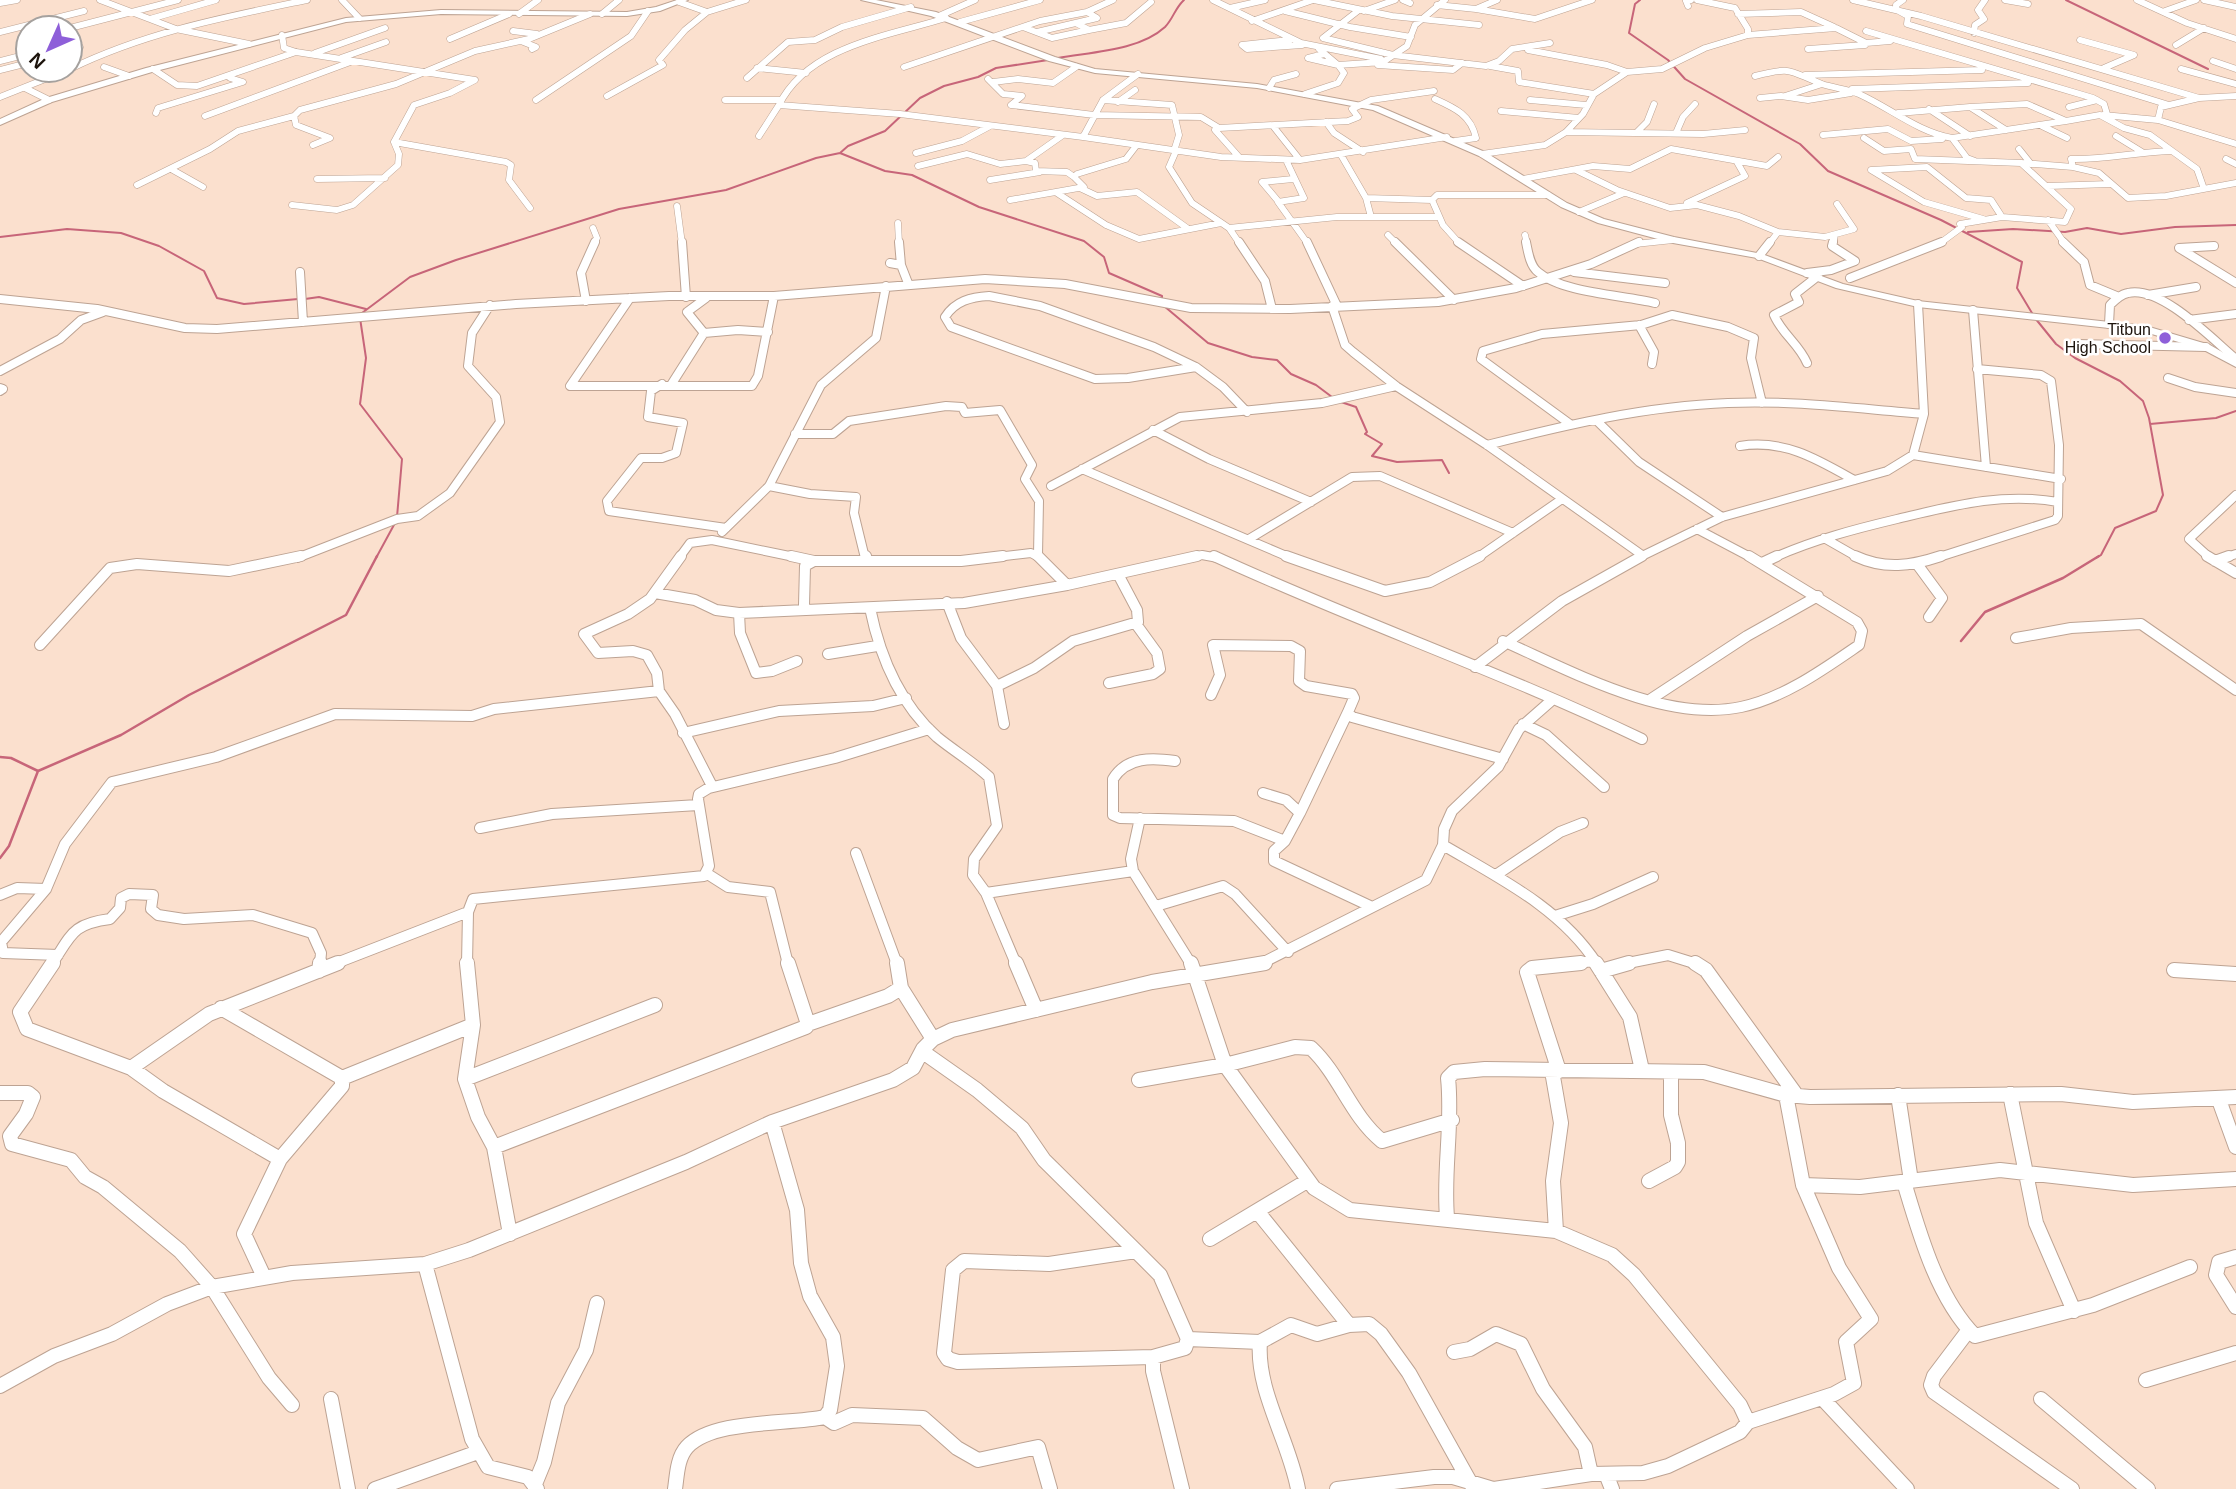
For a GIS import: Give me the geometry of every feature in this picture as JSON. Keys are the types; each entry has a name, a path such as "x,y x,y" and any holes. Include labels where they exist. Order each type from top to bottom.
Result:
{"street":[{"path":"0,2 16,0"},
{"path":"100,0 176,29 249,44"},
{"path":"84,25 178,0"},
{"path":"147,19 216,0"},
{"path":"84,62 105,52 176,29 307,0"},
{"path":"342,0 359,18"},
{"path":"519,14 538,0"},
{"path":"602,14 619,0"},
{"path":"607,96 663,65 659,60 685,30 707,12 746,0"},
{"path":"865,0 908,4 1076,66 1269,88 1359,104 1482,153 1579,212 1647,236 1759,256 1840,286 1918,303 2167,333 2206,346 2235,361"},
{"path":"759,136 788,87 824,57 943,17 975,0"},
{"path":"960,22 1040,0"},
{"path":"904,67 998,38 1027,33 1030,29 1087,12 1114,0"},
{"path":"1213,0 1252,21 1323,51 1462,63 1518,71 1519,82 1594,94"},
{"path":"1230,8 1265,0"},
{"path":"1252,21 1313,0 1361,11 1479,26"},
{"path":"1390,58 1323,38 1361,11 1395,0"},
{"path":"1375,65 1404,50 1421,19 1445,0"},
{"path":"1476,9 1497,0"},
{"path":"1437,5 1535,19 1592,0"},
{"path":"1697,0 1718,1 1735,8 1748,35"},
{"path":"1853,0 2104,68 2199,98"},
{"path":"1897,10 1896,4 1903,0"},
{"path":"1975,33 1975,24 1984,19 1978,10 1985,0"},
{"path":"2005,0 2028,5"},
{"path":"2137,0 2165,11 2183,22 2236,39"},
{"path":"2165,11 2195,0"},
{"path":"2204,0 2236,7"},
{"path":"0,122 49,100 153,69 359,18 441,12 602,14 648,11 681,1 707,12"},
{"path":"1030,29 1057,38 1126,23 1151,2"},
{"path":"747,78 788,42 809,42 842,27 908,4"},
{"path":"1308,16 1336,5"},
{"path":"1897,10 1908,16 1906,24 2169,105"},
{"path":"0,32 84,11"},
{"path":"536,100 633,34 648,11"},
{"path":"1285,11 1341,25 1394,35 1412,35"},
{"path":"1030,29 1097,18 1087,12"},
{"path":"1738,13 1801,12 1871,43"},
{"path":"450,39 509,14"},
{"path":"137,185 238,131 294,116 300,110 396,85 475,51 540,35 590,14"},
{"path":"1076,23 1089,30"},
{"path":"312,54 385,28"},
{"path":"1512,49 1598,63 1627,72 1662,69 1705,48 1748,35 1836,28"},
{"path":"2176,44 2204,28"},
{"path":"2216,32 2233,29"},
{"path":"513,31 540,35"},
{"path":"1866,31 2097,100 2104,104 2104,115"},
{"path":"282,35 284,48 296,52 476,81 414,105 413,115 395,134 398,165 360,201 347,208 333,210 292,205"},
{"path":"1293,40 1242,45 1247,49 1305,44"},
{"path":"1808,49 1892,40"},
{"path":"2080,40 2134,55 2104,68"},
{"path":"521,41 536,47 532,50"},
{"path":"338,59 386,42"},
{"path":"1486,66 1499,61 1512,49 1550,43"},
{"path":"1323,51 1308,58 1338,65 1453,70 1462,63"},
{"path":"1305,94 1338,83 1344,73 1323,51"},
{"path":"153,69 184,88 227,77 296,52"},
{"path":"205,116 353,61"},
{"path":"2213,61 2236,69"},
{"path":"1076,66 1053,83 1012,79 991,81 1003,94 1022,96 1011,105 1094,115 1201,117 1219,128"},
{"path":"104,67 129,76"},
{"path":"757,68 806,73"},
{"path":"1755,76 1783,69 1805,75 1822,84 1857,93 1883,109 1898,113 1948,139 1967,158 1975,161"},
{"path":"1805,75 1988,69"},
{"path":"2181,69 2236,85"},
{"path":"1482,153 1545,145 1566,132 1579,118 1594,94 1627,72"},
{"path":"1083,137 1103,100 1138,74"},
{"path":"1269,88 1273,79 1296,74"},
{"path":"156,113 158,108 243,82 227,77"},
{"path":"1846,89 1987,86 2034,82"},
{"path":"0,97 35,84"},
{"path":"1760,98 1781,96 1822,84"},
{"path":"25,88 49,100"},
{"path":"1118,102 1135,90"},
{"path":"1239,158 1215,128 1356,119 1352,109 1359,104 1434,91"},
{"path":"1781,96 1808,100 1857,93"},
{"path":"2158,120 2159,108 2199,98 2236,96"},
{"path":"725,100 880,112 1239,158 1300,160 1451,139 1476,138 1473,123 1456,109 1435,99"},
{"path":"1103,100 1172,105 1179,135 1168,167 1192,203 1229,228 1265,281 1272,309"},
{"path":"1530,100 1586,105"},
{"path":"2069,107 2097,100"},
{"path":"1636,133 1647,122 1654,104"},
{"path":"1674,133 1695,104"},
{"path":"1898,113 2027,104 2066,121"},
{"path":"1970,107 2006,131"},
{"path":"1929,109 1970,136"},
{"path":"1501,111 1579,118"},
{"path":"2104,115 2124,128 2150,135 2197,169 2204,189"},
{"path":"1824,135 1888,129 1911,141 1948,139 2104,115 2158,120 2236,144"},
{"path":"294,116 296,125 330,138 313,145"},
{"path":"1326,122 1334,132 1363,152"},
{"path":"1273,125 1300,160"},
{"path":"916,153 962,141 990,126"},
{"path":"2042,126 2067,138"},
{"path":"1566,132 1723,133 1745,130"},
{"path":"1523,178 1598,166 1630,169 1671,149 1677,138 1674,133"},
{"path":"1026,161 1043,152 1063,135"},
{"path":"2116,136 2142,152"},
{"path":"1864,138 1884,151 1911,149 1915,159 2073,167 2099,173 2123,197 2133,199 2236,183"},
{"path":"394,142 506,162 511,165 509,180 530,208"},
{"path":"1074,177 1126,159 1136,146"},
{"path":"1671,149 1770,166 1778,157"},
{"path":"2019,149 2031,164"},
{"path":"2073,167 2071,159 2104,160 2142,152 2171,151"},
{"path":"918,166 967,154 1000,164 1026,161 1035,163 1033,167 1040,172"},
{"path":"1341,155 1366,198 1371,217"},
{"path":"2226,159 2236,164"},
{"path":"1278,201 1304,198 1286,160"},
{"path":"1576,170 1624,192 1671,208 1686,204 1745,176 1737,162"},
{"path":"1850,278 1941,243 1962,227 1960,224 2002,216 2068,221 2071,209 2021,163"},
{"path":"1983,219 1967,218 1932,205 1885,181 1871,170 1927,167 1940,179 1958,188 1966,198 1991,200 2002,216"},
{"path":"171,169 204,187"},
{"path":"990,180 1040,172 1067,172 1084,187 1010,200"},
{"path":"317,179 385,178"},
{"path":"1293,179 1264,180 1314,252 1335,306 1345,345 1395,386 1487,445 1642,555"},
{"path":"2048,186 2110,184"},
{"path":"1080,188 1097,196 1137,192 1148,203 1167,212 1187,228"},
{"path":"1579,212 1624,192"},
{"path":"1057,193 1106,225 1131,237 1143,239 1221,223"},
{"path":"1432,200 1437,194 1548,195"},
{"path":"1366,198 1432,200"},
{"path":"1432,200 1439,217 1463,247 1523,286"},
{"path":"1686,204 1740,216 1778,232 1834,238 1855,227 1838,204"},
{"path":"677,206 683,266 689,290 686,297"},
{"path":"1229,228 1291,220 1439,217"},
{"path":"2049,220 2062,241 2084,262 2090,285 2119,297"},
{"path":"898,223 901,265 908,283"},
{"path":"586,300 581,273 597,238 593,228"},
{"path":"1759,256 1778,232"},
{"path":"1525,235 1533,266 1548,278 1655,303"},
{"path":"1388,236 1454,300"},
{"path":"0,299 106,311 202,329 490,305 630,298 774,296 908,283 1008,279 1084,287 1178,307 1272,309 1454,300 1523,286 1571,271 1647,236"},
{"path":"1807,273 1831,270 1855,261 1834,248 1834,238"},
{"path":"2214,246 2179,248 2236,283"},
{"path":"890,263 901,265"},
{"path":"1571,271 1665,283"},
{"path":"300,272 303,322"},
{"path":"1807,363 1802,352 1780,330 1774,315 1799,302 1795,295 1818,276"},
{"path":"712,540 769,486 821,385 876,338 886,286"},
{"path":"2109,324 2110,305 2119,297 2131,292 2148,295 2196,287"},
{"path":"2148,295 2189,320 2235,361"},
{"path":"630,298 570,386 752,386 758,376 774,296"},
{"path":"1196,367 1128,378 1096,379 970,335 951,327 945,317 949,309 961,301 982,296 1006,297 1116,333 1196,367 1228,390 1247,412"},
{"path":"704,333 687,312 706,298"},
{"path":"1475,667 1503,641 1591,583 1642,555 1722,517 1898,467 1913,455 1924,414 1918,303"},
{"path":"40,645 110,568 137,564 229,570 294,559 397,519 418,516 450,493 500,422 502,408 496,396 468,366 467,350 474,322 490,305"},
{"path":"1973,310 1986,467"},
{"path":"0,371 60,339 81,320 106,311"},
{"path":"2189,320 2236,314"},
{"path":"1570,424 1481,359 1483,351 1544,332 1639,325 1675,315 1750,334 1754,338 1751,358 1762,403"},
{"path":"1639,325 1654,352 1652,364"},
{"path":"704,333 768,332"},
{"path":"704,333 666,385 651,391 648,417 683,423 676,453 662,458 641,458 607,501 609,511 726,528"},
{"path":"2078,344 2150,348 2206,346"},
{"path":"1824,538 1856,558 1895,568 1917,564 2055,520 2061,479 2051,381 2041,375 1977,369"},
{"path":"2168,378 2184,384 2236,393"},
{"path":"1051,486 1153,430 1191,415 1247,412 1322,402 1395,386"},
{"path":"1487,445 1570,424 1700,405 1762,403 1924,414"},
{"path":"795,435 833,434 849,421 946,406 962,407 965,413 1000,410 1032,465 1025,479 1039,501 1038,555"},
{"path":"1597,421 1613,440 1637,460 1722,517"},
{"path":"1153,430 1209,459 1311,502"},
{"path":"1740,446 1760,442 1782,444 1854,480"},
{"path":"1913,455 2061,479"},
{"path":"1082,469 1366,586 1401,592 1441,579 1562,499"},
{"path":"1249,540 1352,477 1380,476 1513,533"},
{"path":"769,486 810,494 856,496 853,502 867,553 865,561"},
{"path":"2236,495 2206,520 2189,539 2202,548 2201,553 2215,561 2213,562 2236,573"},
{"path":"1762,563 1824,538 1970,499 2039,499 2058,502"},
{"path":"1503,641 1651,699 1695,709 1743,706 1834,662 1859,645 1862,631 1857,622 1762,563 1697,529"},
{"path":"709,788 712,786 659,691 657,673 647,655 633,651 598,653 584,634 628,614 655,593 690,543 712,540 814,561 961,561 1031,553 1038,555 1055,577 1067,585"},
{"path":"2215,561 2236,554"},
{"path":"655,593 695,600 716,610 739,613 964,603 1119,576 1202,555 1214,556 1301,596 1642,739"},
{"path":"806,610 805,566 814,561"},
{"path":"1917,564 1942,598 1929,617"},
{"path":"998,687 1034,668 1073,641 1136,624 1140,619 1137,610 1119,576"},
{"path":"1651,699 1747,636 1818,596"},
{"path":"947,602 961,638 998,687 1004,724"},
{"path":"870,608 877,646 886,669 906,698 929,729 989,777 997,826 978,849 972,871 974,881 986,893 1036,1010"},
{"path":"739,613 740,634 756,673 772,671 797,662"},
{"path":"1109,683 1153,674 1160,669 1157,653 1136,624"},
{"path":"2016,638 2071,628 2141,624 2236,690"},
{"path":"1211,695 1220,675 1213,645 1291,646 1300,651 1299,681 1310,687 1352,694 1354,698 1348,712 1300,813 1285,841 1274,851 1274,861 1370,906"},
{"path":"828,654 877,646"},
{"path":"58,955 3,953 1,943 46,889 65,844 112,782 216,757 335,713 472,716 494,709 659,691"},
{"path":"683,733 779,710 873,706 906,698"},
{"path":"0,1386 54,1356 112,1334 167,1304 212,1287 264,1277 425,1264 510,1234 686,1162 772,1122 904,1075 913,1068 933,1039 952,1030 1152,982 1252,967 1289,952 1370,906 1426,880 1443,845 1444,828 1452,811 1486,781 1503,760 1523,724 1552,700"},
{"path":"1348,712 1361,720 1503,760"},
{"path":"1523,724 1546,734 1604,787"},
{"path":"510,1234 494,1147 478,1118 465,1079 473,1025 467,966 468,912 473,900 565,886 608,886 637,880 692,879 706,873 709,866 698,805 699,794 709,788 835,758 929,729"},
{"path":"1175,761 1144,757 1126,767 1113,779 1113,815 1120,818 1234,821 1285,841"},
{"path":"1263,793 1286,800 1300,813"},
{"path":"480,828 552,814 698,805"},
{"path":"1140,818 1131,859 1133,871 1191,963 1225,1065 1307,1181 1330,1201 1350,1210 1447,1217 1556,1231 1612,1255 1634,1275 1740,1405 1748,1423"},
{"path":"1496,875 1560,832 1583,823"},
{"path":"1443,845 1496,875 1572,931 1630,1017 1642,1070"},
{"path":"856,853 897,961 901,988 933,1039"},
{"path":"986,893 1133,871"},
{"path":"706,873 728,887 770,892 789,969 808,1024"},
{"path":"1555,916 1593,905 1653,877"},
{"path":"1156,906 1223,886 1235,894 1289,952"},
{"path":"0,895 17,888 46,889"},
{"path":"280,1159 163,1091 131,1068 27,1029 20,1012 74,931 85,922 110,919 120,908 121,898 129,894 153,895 150,909 159,916 218,919 253,915 312,933 321,953 319,971"},
{"path":"131,1068 183,1030 221,1008 238,1004 421,928 468,912"},
{"path":"1336,1489 1452,1477 1494,1489 1643,1473 1668,1466 1740,1432 1748,1423 1822,1398 1854,1383 1846,1342 1871,1319 1839,1268 1803,1185 1792,1096 1706,970 1696,962 1668,953 1598,966 1532,968 1527,972 1555,1072 1561,1123 1553,1181 1556,1231"},
{"path":"2174,970 2236,974"},
{"path":"494,1147 518,1140 541,1127 680,1073 801,1030 808,1024 888,996 901,988"},
{"path":"465,1079 655,1005"},
{"path":"221,1008 342,1078"},
{"path":"342,1078 473,1025"},
{"path":"1139,1080 1225,1065 1295,1047 1311,1048 1339,1079 1382,1141 1451,1120"},
{"path":"923,1052 977,1090 1022,1128 1044,1160 1137,1251 1160,1275 1188,1339 1185,1348 1153,1357 958,1362 948,1359 944,1353 953,1270 958,1264 964,1261 1049,1264 1137,1251"},
{"path":"1447,1217 1443,1190 1451,1120 1448,1078 1454,1072 1485,1069 1704,1072 1792,1096 2061,1094 2133,1102 2219,1100 2236,1097"},
{"path":"1649,1181 1675,1167 1678,1162 1678,1143 1671,1115 1671,1072"},
{"path":"264,1277 244,1234 261,1196 273,1183 280,1159 342,1086 342,1078"},
{"path":"0,1093 28,1093 33,1097 26,1114 10,1136 12,1144 71,1160 85,1178 103,1187 160,1233 212,1287 270,1378 292,1405"},
{"path":"2010,1094 2036,1223 2074,1311"},
{"path":"1898,1095 1907,1182 1914,1219 1950,1300 1968,1331 1975,1335 2074,1311 2190,1267"},
{"path":"2219,1100 2236,1147"},
{"path":"772,1122 797,1210 801,1263 810,1296 834,1337 837,1366 830,1410 825,1417"},
{"path":"1803,1185 1860,1187 2000,1170 2133,1185 2236,1179"},
{"path":"1210,1239 1307,1181"},
{"path":"1257,1211 1349,1325"},
{"path":"2236,1257 2219,1262 2216,1275 2236,1307"},
{"path":"425,1264 472,1439 478,1452 488,1467 528,1477 536,1487"},
{"path":"536,1487 558,1403 586,1350 597,1303"},
{"path":"1188,1339 1260,1342 1275,1331 1291,1325 1317,1334 1349,1325 1369,1324 1388,1344 1429,1407 1471,1484"},
{"path":"1968,1331 1934,1376 1931,1385 1934,1392 2072,1489"},
{"path":"1454,1352 1470,1349 1496,1334 1521,1344 1543,1389 1585,1447 1603,1479"},
{"path":"1260,1342 1258,1356 1261,1373 1287,1443 1298,1489"},
{"path":"2146,1380 2236,1353"},
{"path":"1153,1357 1158,1398 1182,1489"},
{"path":"1822,1398 1907,1489"},
{"path":"331,1399 348,1489"},
{"path":"2041,1399 2148,1489"},
{"path":"676,1489 679,1462 686,1448 695,1439 726,1431 825,1417 834,1423 852,1415 923,1418 940,1430 957,1448 978,1461 1038,1447 1051,1489"},
{"path":"375,1489 478,1452"}],"waterway":[{"path":"1058,58 1114,49 1142,41 1165,27 1184,0"},
{"path":"1640,0 1635,4 1629,33 1668,60 1685,79 1800,144 1828,171 1941,220 2022,262 2017,288 2035,318 2056,344 2075,358 2120,381 2143,401 2150,424"},
{"path":"2066,0 2208,69"},
{"path":"840,153 848,146 885,131 920,98 944,86 978,77 996,68 1048,60"},
{"path":"362,313 410,277 456,260 619,209 726,190 816,158 840,153"},
{"path":"840,153 885,171 912,175 979,207 1084,241 1104,257 1109,273 1162,296 1162,300"},
{"path":"1968,232 2013,229 2065,232 2087,228 2121,234 2175,227 2236,225"},
{"path":"0,237 67,229 121,233 159,246 204,271 217,298 244,304 298,299"},
{"path":"305,299 319,297 366,309"},
{"path":"1164,306 1208,343 1252,357 1277,360 1291,374 1316,385 1332,397"},
{"path":"360,318 366,358 360,404 402,459 397,517"},
{"path":"1341,402 1356,407 1367,432 1365,434 1382,444 1372,456 1397,462 1442,460 1449,473"},
{"path":"2150,424 2216,418 2236,411"},
{"path":"2096,558 2101,555 2115,528 2156,511 2163,495 2150,424"},
{"path":"376,558 395,523"},
{"path":"38,771 121,735 189,695 346,615 377,556"},
{"path":"1961,641 1985,612 2063,578 2099,556"},
{"path":"0,757 11,758 38,771"},
{"path":"0,858 9,846 38,771"}],"place":[{"name":"Titbun High School","path":"2165,338"}]}
